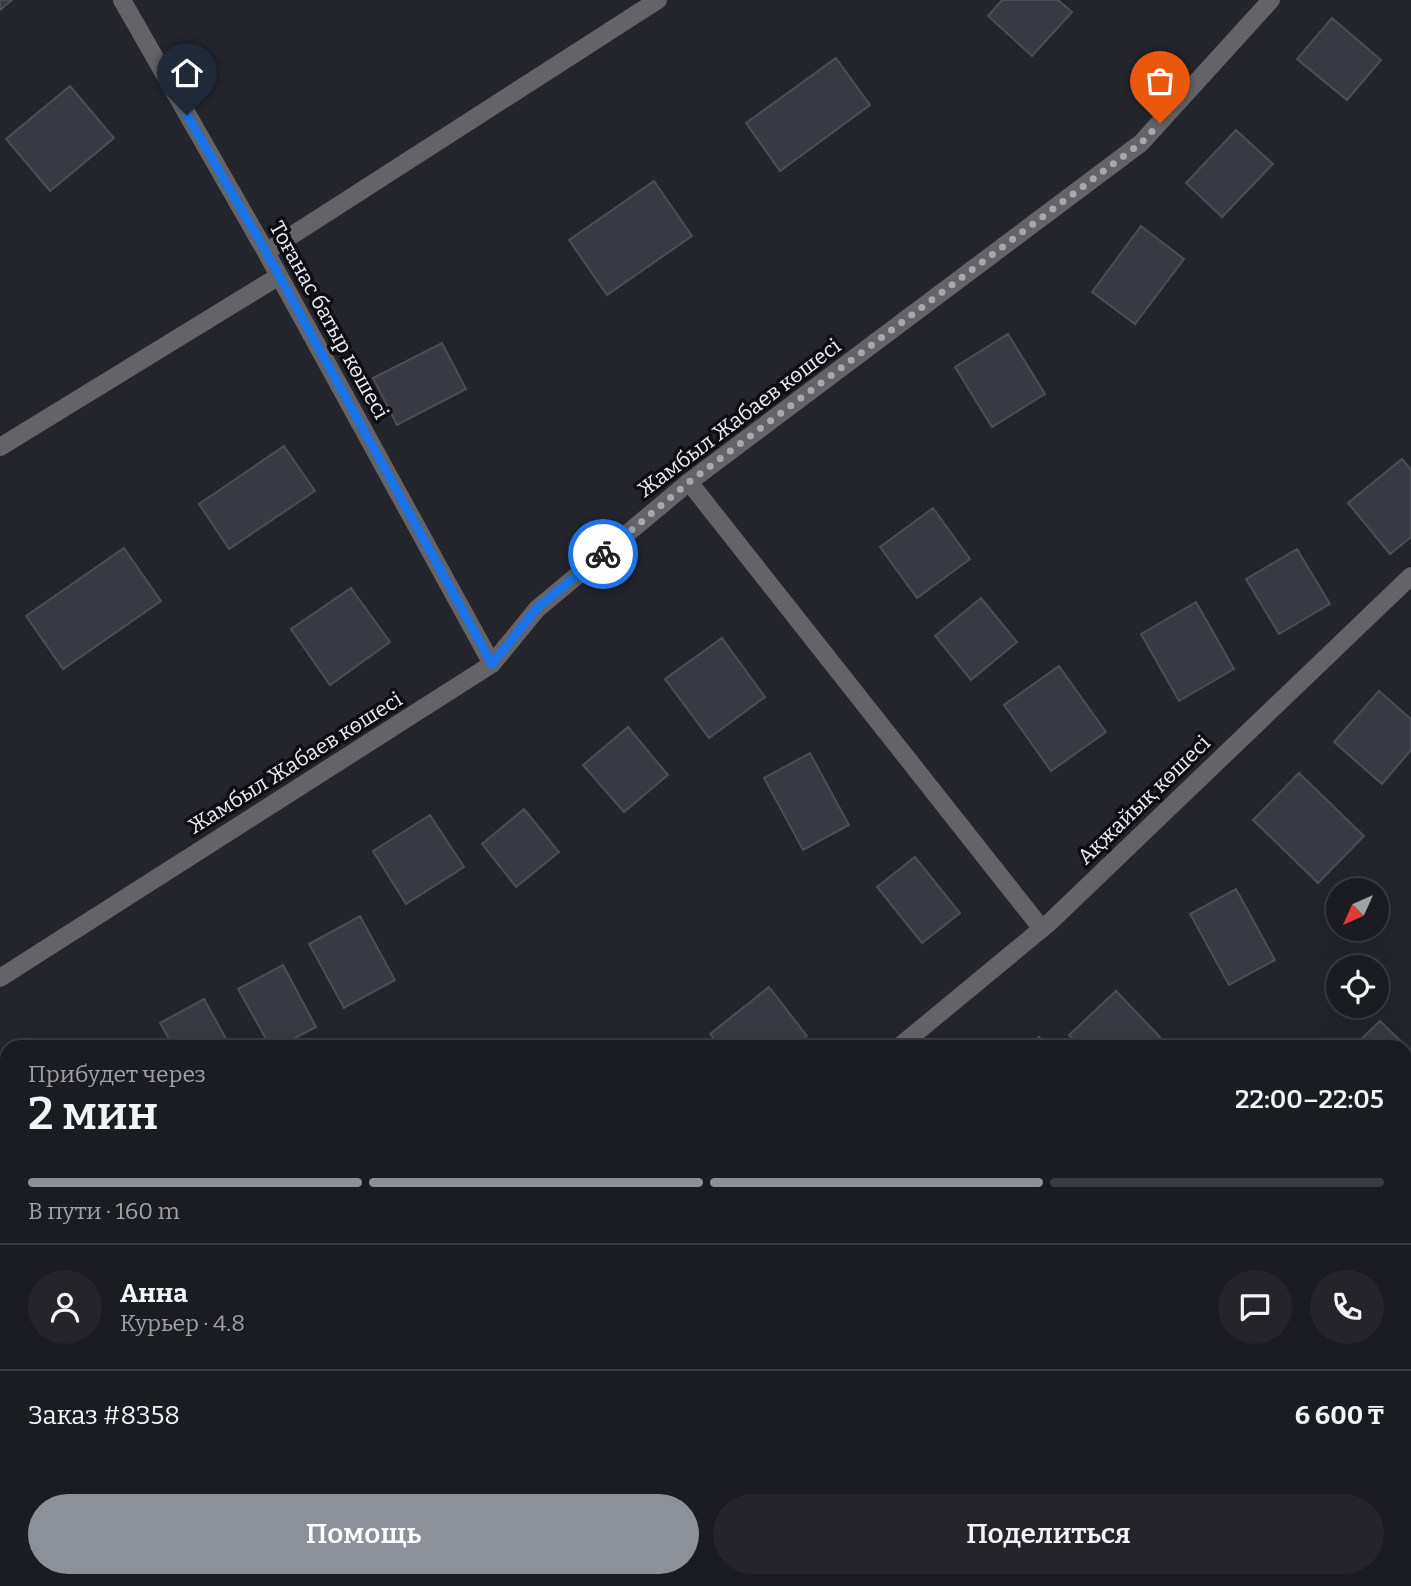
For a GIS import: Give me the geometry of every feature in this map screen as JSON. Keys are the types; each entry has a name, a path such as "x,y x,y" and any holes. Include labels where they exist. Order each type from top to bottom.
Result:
{"street":[{"name":"Тоғанас батыр көшесі","path":"122,0 266,252 492,664"},
{"path":"266,252 658,0"},
{"name":"Жамбыл Жабаев көшесі","path":"0,978 492,664 537,608 689,482 1141,143 1271,0"},
{"path":"0,447 279,276"},
{"path":"689,482 1042,929"},
{"name":"Ақжайық көшесі","path":"907,1040 1042,929 1411,576"}],"building":[{"path":"0,0 12,0 0,10"},
{"path":"1002,0 1058,0 1072,12 1032,56 988,16"},
{"path":"1332,18 1381,60 1347,100 1297,59"},
{"path":"836,58 870,105 780,171 746,123"},
{"path":"70,86 114,138 50,191 6,139"},
{"path":"1236,130 1273,164 1222,217 1186,183"},
{"path":"654,181 692,236 607,295 569,240"},
{"path":"1141,226 1184,259 1135,324 1092,292"},
{"path":"1008,334 1045,394 992,427 955,367"},
{"path":"442,343 466,389 397,425 373,378"},
{"path":"284,446 315,491 229,549 199,504"},
{"path":"1402,459 1411,470 1411,537 1390,554 1348,503"},
{"path":"933,508 970,559 917,598 880,547"},
{"path":"124,548 161,601 63,669 26,616"},
{"path":"1297,549 1330,604 1279,634 1246,579"},
{"path":"351,588 390,642 330,685 291,629"},
{"path":"981,598 1017,642 971,680 935,636"},
{"path":"1196,602 1234,669 1179,701 1141,634"},
{"path":"722,638 765,697 709,738 665,679"},
{"path":"1059,666 1106,732 1051,771 1004,705"},
{"path":"1379,691 1411,719 1411,750 1382,784 1334,742"},
{"path":"628,727 668,775 624,812 583,765"},
{"path":"810,753 849,825 803,850 764,778"},
{"path":"1299,773 1364,836 1318,883 1253,820"},
{"path":"524,809 559,852 516,887 482,844"},
{"path":"430,815 464,867 406,904 373,851"},
{"path":"915,857 960,913 922,943 877,887"},
{"path":"1236,889 1275,960 1229,985 1190,914"},
{"path":"360,916 395,980 344,1008 309,944"},
{"path":"283,965 316,1027 291,1040 267,1040 238,989"},
{"path":"769,987 807,1036 801,1040 715,1040 710,1034"},
{"path":"1116,991 1160,1037 1157,1040 1074,1040 1069,1035"},
{"path":"204,999 227,1040 170,1040 160,1023"},
{"path":"1380,1021 1400,1040 1360,1040"}],"way so far":[{"path":"603,554 689,482 1141,143 1160,123"}],"route":[{"path":"187,115 266,252 492,664 537,608 603,554"}]}
